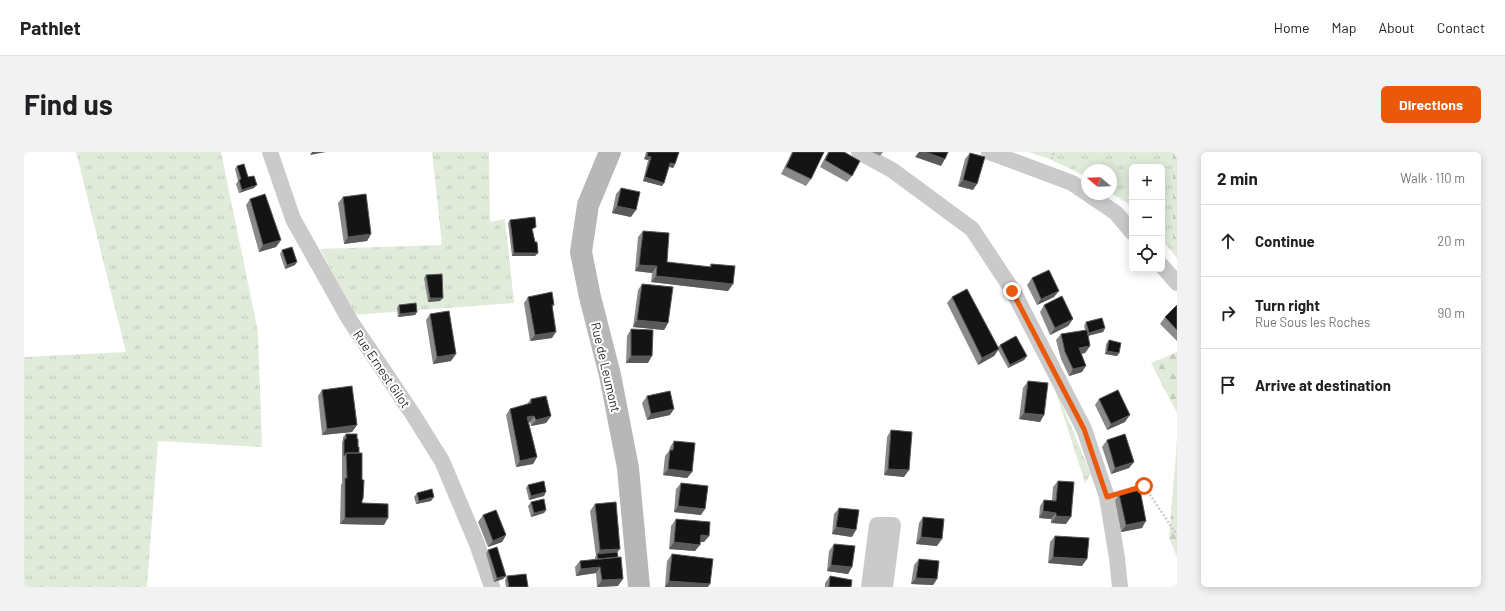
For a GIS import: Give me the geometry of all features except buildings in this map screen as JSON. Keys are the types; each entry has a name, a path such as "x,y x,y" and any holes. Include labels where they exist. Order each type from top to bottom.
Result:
{"street":[{"name":"Rue Ernest Gilot","path":"270,152 293,219 349,320 412,413 442,461 477,544 492,587"},
{"name":"Rue de Leumont","path":"610,152 588,205 581,252 590,297 610,375 628,468 639,587"},
{"path":"859,152 892,170 972,229 1012,291 1084,429 1107,497 1120,587"},
{"path":"989,152 1072,183 1081,189"},
{"path":"1097,200 1116,213 1129,228"},
{"path":"1165,269 1177,283"},
{"path":"870,587 877,525 893,525 885,587"}],"path":[{"path":"1107,497 1144,486 1177,535"}],"green space":[{"path":"76,152 221,152 258,332 262,447 158,441 147,587 24,587 24,357 126,352"},
{"path":"432,152 489,152 490,222 505,219 514,303 354,315 320,249 442,245"},
{"path":"1028,152 1173,152 1173,253 1165,244 1165,164 1129,164 1129,204 1117,197 1117,164 1081,164 1081,174 1047,158"},
{"path":"1173,152 1177,152 1177,258 1173,253"},
{"path":"1177,352 1177,413 1151,363"},
{"path":"1053,383 1091,474 1085,483"},
{"path":"1177,439 1177,523 1171,514"},
{"path":"1171,514 1177,523 1177,557 1169,538"}],"route":[{"path":"1012,291 1084,429 1107,497 1144,486"}]}
